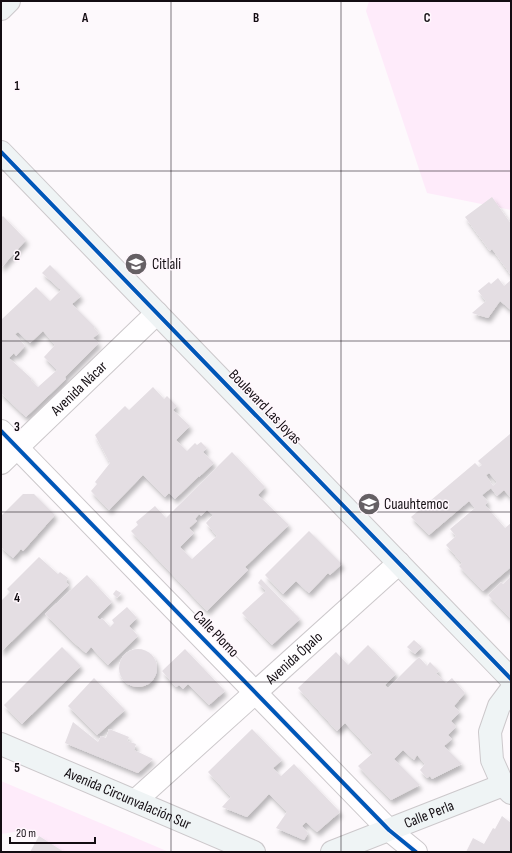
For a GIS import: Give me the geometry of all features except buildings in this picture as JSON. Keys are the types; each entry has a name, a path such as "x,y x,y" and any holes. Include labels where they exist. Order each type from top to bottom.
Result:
{"street":[{"path":"1,9 9,1"},
{"name":"Boulevard Las Joyas","path":"1,152 511,679"},
{"name":"Avenida Nácar","path":"1,463 157,313"},
{"name":"Calle Plomo","path":"1,431 389,830 416,852"},
{"name":"Avenida Ópalo","path":"135,801 399,563"},
{"path":"507,789 492,760 490,732 498,706 511,690"},
{"name":"Avenida Circunvalación Sur","path":"1,744 254,852"},
{"name":"Calle Perla","path":"332,852 389,830 507,789"}],"shaded area":[{"path":"369,1 511,1 511,210 427,193 366,11"},
{"path":"1,781 169,852 64,852 28,830 1,834"}],"cycle path":[{"path":"1,152 511,679"},
{"path":"1,431 389,830 416,852"}],"place":[{"name":"Citlali","path":"136,264"},
{"name":"Cuauhtemoc","path":"369,504"}]}
